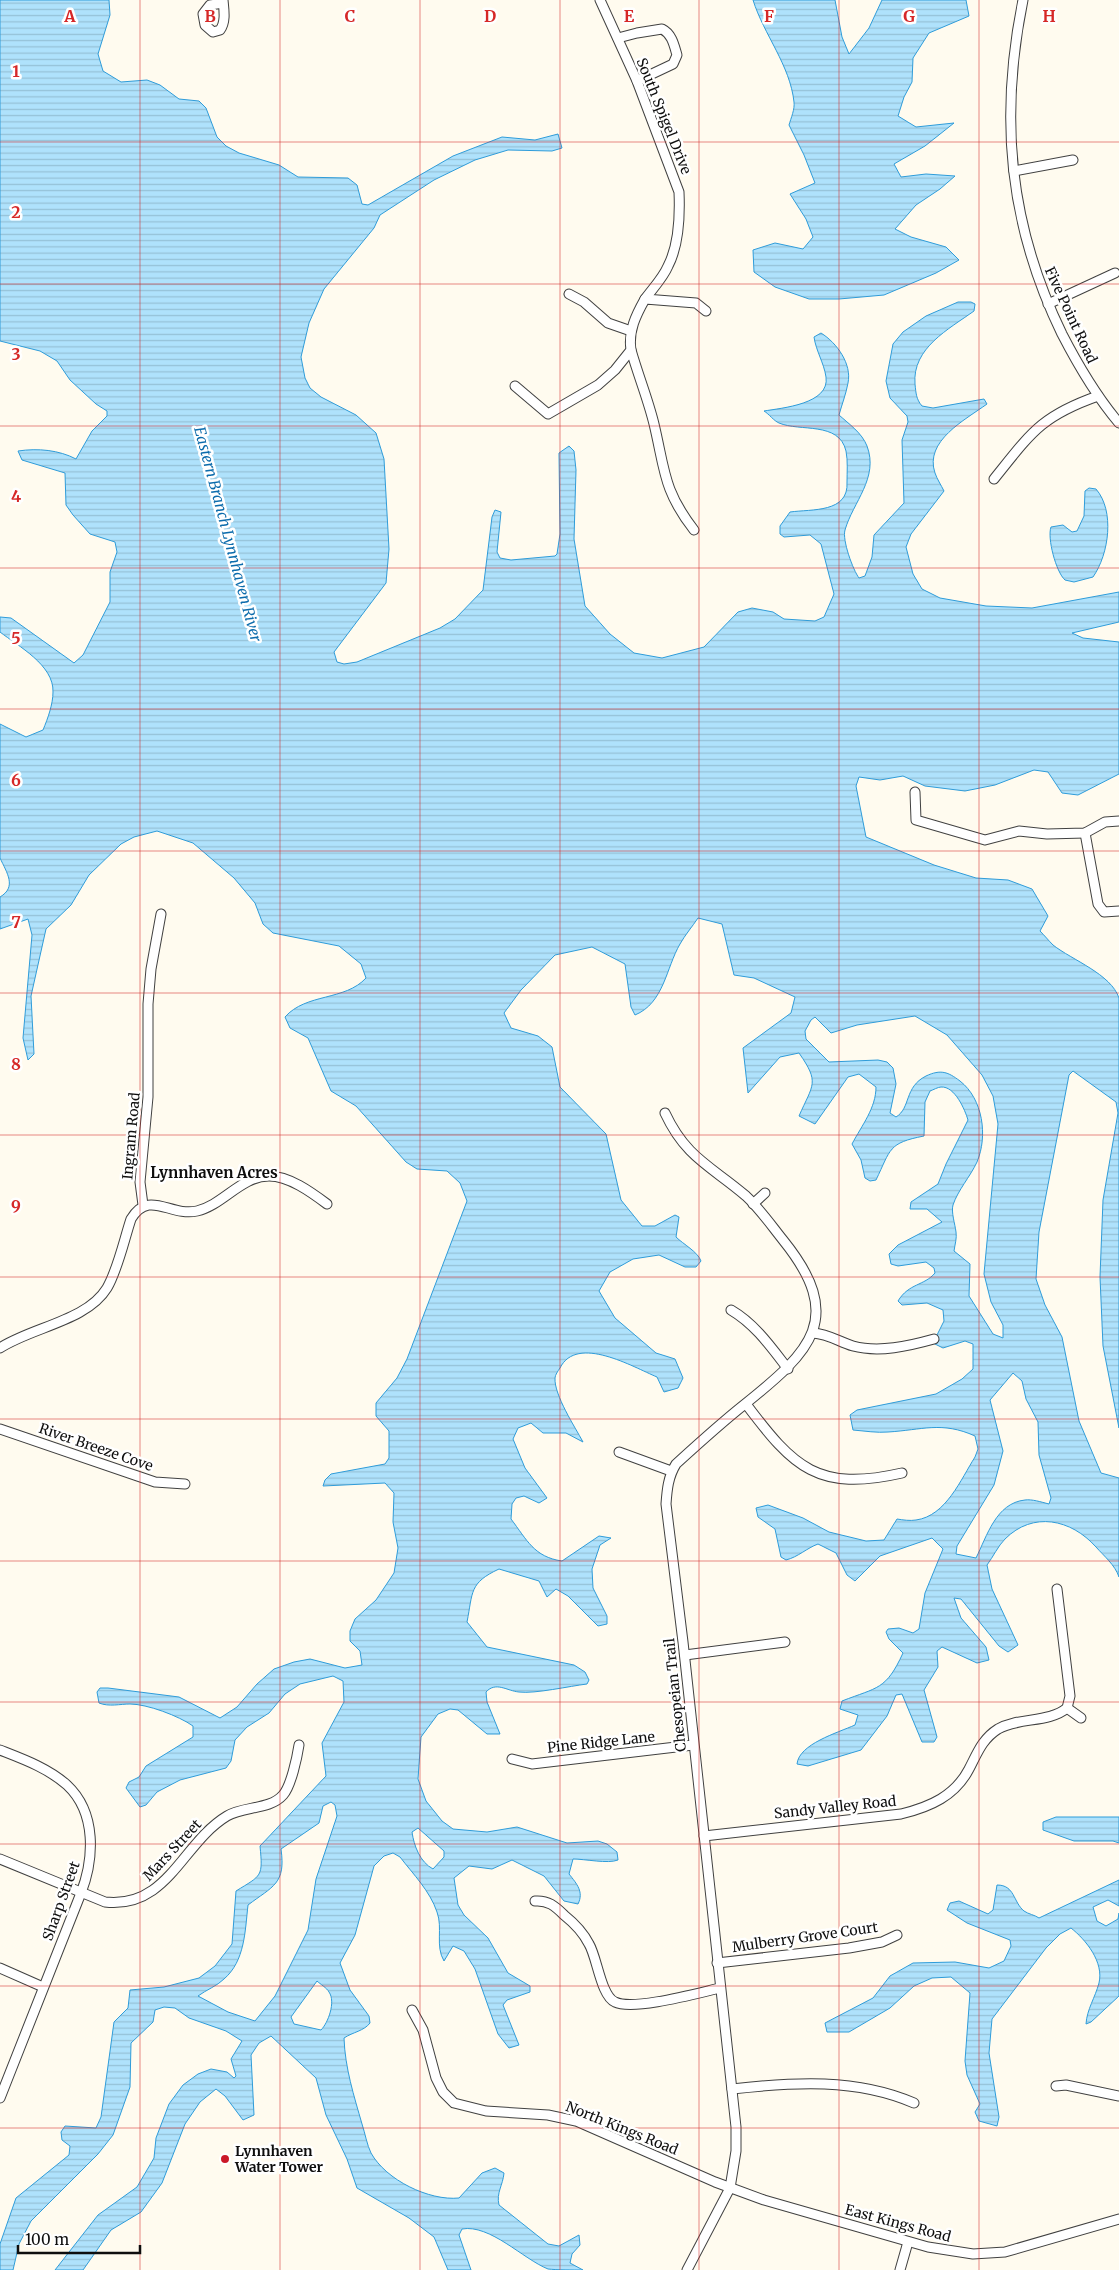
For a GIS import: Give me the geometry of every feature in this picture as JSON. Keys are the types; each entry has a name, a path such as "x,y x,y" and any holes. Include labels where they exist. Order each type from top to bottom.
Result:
{"street":[{"name":"South Spigel Drive","path":"600,0 637,81 676,180 680,205 674,254 663,276 645,299 638,312 631,331 631,350 654,424 668,487 674,501 694,530"},
{"name":"Five Point Road","path":"1023,0 1011,91 1010,131 1024,236 1048,304 1077,364 1119,424"},
{"path":"618,38 662,29 669,34 677,55 674,64 637,81"},
{"path":"1014,170 1073,160"},
{"path":"1048,304 1115,273"},
{"path":"570,294 584,302 608,323 631,331"},
{"path":"645,299 696,303 706,311"},
{"path":"515,386 548,414 598,385 616,370 631,350"},
{"path":"994,479 1032,432 1044,422 1057,413 1098,396"},
{"path":"915,792 916,820 977,839 994,839 1019,831 1047,834 1085,832 1106,822 1119,821"},
{"path":"1085,832 1098,904 1104,912 1119,911"},
{"name":"Ingram Road","path":"143,1205 140,1182 148,1097 148,1004 151,969 161,914"},
{"name":"Chesopeian Trail","path":"665,1113 679,1138 692,1154 706,1168 740,1192 753,1204 798,1258 813,1292 815,1312 813,1333 809,1343 788,1369 689,1452 672,1472 668,1485 666,1504 685,1654 732,2089 736,2151 730,2188 687,2270"},
{"path":"0,1348 44,1327 72,1317 90,1306 100,1297 110,1281 131,1218 143,1205 149,1204 174,1210 196,1211 212,1205 251,1180 269,1176 283,1178 327,1204"},
{"path":"753,1204 764,1194"},
{"path":"731,1310 743,1317 759,1332 788,1369"},
{"path":"813,1333 830,1335 845,1344 866,1348 895,1347 934,1339"},
{"path":"746,1404 780,1446 804,1468 816,1474 841,1480 864,1479 902,1473"},
{"name":"River Breeze Cove","path":"0,1428 155,1482 185,1484"},
{"path":"619,1452 672,1472"},
{"path":"1057,1589 1070,1696 1068,1708 1081,1718"},
{"path":"685,1654 785,1642"},
{"name":"Sandy Valley Road","path":"704,1836 901,1814 930,1806 943,1799 960,1782 985,1740 999,1729 1024,1720 1058,1714 1068,1708"},
{"name":"Mars Street","path":"0,1859 105,1902 120,1903 132,1901 151,1893 217,1823 236,1811 269,1804 282,1797 289,1784 299,1745"},
{"name":"Pine Ridge Lane","path":"512,1758 532,1764 694,1746"},
{"name":"Sharp Street","path":"0,1750 37,1765 53,1774 67,1786 78,1799 87,1822 91,1848 82,1893 3,2081 0,2098"},
{"path":"534,1900 548,1902 555,1906 583,1934 590,1946 604,1989 616,2003 629,2004 669,1999 720,1988"},
{"name":"Mulberry Grove Court","path":"717,1963 849,1948 882,1942 897,1935"},
{"path":"0,1968 43,1986"},
{"name":"North Kings Road","path":"412,2010 423,2030 436,2078 443,2092 454,2103 486,2112 561,2117 598,2136 730,2188"},
{"path":"732,2089 768,2085 825,2084 874,2090 895,2095 914,2103"},
{"path":"1056,2086 1066,2085 1119,2096"},
{"name":"East Kings Road","path":"730,2188 908,2242 954,2252 991,2254 1033,2245 1119,2219"},
{"path":"900,2270 908,2242"}],"water":[{"name":"Eastern Branch Lynnhaven River","path":"0,0 109,0 110,15 98,54 103,71 121,82 147,80 160,85 179,99 199,101 206,108 217,137 226,146 239,153 279,165 298,177 348,178 357,185 362,204 368,205 453,156 502,137 535,140 558,134 562,148 552,151 508,150 475,160 434,180 380,215 374,228 324,289 309,323 301,357 305,378 310,388 321,397 356,415 376,433 384,459 389,549 386,583 334,652 337,662 344,664 357,662 440,628 455,619 483,590 492,517 495,510 501,512 497,552 500,558 511,560 555,556 557,554 560,534 559,453 569,446 574,451 576,470 574,539 585,606 610,634 634,653 662,658 704,647 738,612 752,608 773,612 784,619 815,621 824,617 834,594 821,544 810,535 784,537 780,534 780,526 790,512 828,507 842,499 846,492 847,482 846,451 836,435 818,429 788,426 779,423 764,411 803,403 821,393 825,386 826,377 814,337 821,333 833,342 845,361 849,376 839,415 862,437 870,458 870,469 864,490 849,520 844,535 851,562 859,578 865,576 872,557 874,535 904,503 902,440 908,422 907,416 890,398 886,381 893,344 903,332 926,316 958,302 971,302 975,304 974,311 934,341 919,360 915,384 917,396 922,406 933,408 984,399 987,404 958,424 941,441 935,451 933,462 935,473 944,491 911,534 906,547 913,574 922,589 940,598 986,606 1032,608 1119,592 1119,622 1072,633 1083,638 1119,642 1119,774 1078,795 1062,793 1048,772 1034,770 995,785 965,791 925,786 903,776 880,780 859,777 856,786 866,837 934,865 976,878 1008,880 1032,889 1048,916 1040,931 1061,951 1100,975 1115,989 1119,998 1119,1428 1103,1346 1100,1277 1103,1200 1118,1113 1116,1102 1073,1071 1069,1075 1039,1232 1036,1279 1045,1305 1062,1337 1079,1421 1101,1473 1119,1478 1119,1577 1109,1561 1086,1537 1064,1525 1052,1522 1028,1524 1016,1530 1005,1539 987,1565 992,1589 1018,1645 1008,1652 999,1646 961,1599 954,1598 961,1618 986,1647 989,1660 977,1663 942,1647 937,1651 938,1667 924,1690 937,1737 934,1742 922,1742 902,1694 896,1695 887,1716 861,1750 808,1766 797,1764 799,1757 811,1745 855,1725 858,1715 840,1709 842,1701 880,1686 891,1674 903,1653 889,1639 886,1632 888,1629 899,1628 913,1633 919,1629 925,1593 943,1549 932,1538 880,1556 855,1581 847,1575 836,1553 818,1544 790,1559 786,1560 781,1557 775,1529 758,1517 756,1508 768,1505 803,1518 829,1532 866,1541 884,1540 897,1519 914,1520 927,1517 936,1512 958,1486 975,1457 978,1449 975,1436 963,1431 942,1428 884,1432 853,1430 850,1415 857,1410 936,1394 962,1379 973,1369 973,1344 965,1341 943,1348 933,1343 944,1321 943,1310 927,1303 902,1305 898,1301 907,1291 931,1277 935,1273 934,1268 926,1262 898,1266 891,1264 889,1254 898,1245 942,1222 927,1209 910,1209 911,1202 938,1184 968,1120 959,1099 951,1090 946,1088 940,1087 930,1091 925,1102 924,1136 903,1141 897,1145 888,1154 876,1180 870,1181 865,1178 861,1160 852,1144 874,1102 876,1087 859,1074 848,1077 815,1124 799,1116 811,1090 812,1078 806,1063 799,1053 780,1057 748,1093 743,1048 791,1013 795,997 754,978 734,975 722,924 698,918 675,953 658,994 645,1009 635,1015 631,1007 625,964 592,947 555,955 521,990 504,1013 511,1028 538,1036 552,1047 560,1087 606,1134 621,1200 642,1226 655,1226 675,1215 679,1217 676,1237 694,1251 701,1261 696,1267 685,1267 659,1255 633,1259 610,1272 599,1291 615,1318 656,1353 675,1359 683,1378 678,1388 664,1392 657,1377 606,1356 592,1353 579,1354 568,1358 558,1370 555,1378 561,1402 583,1442 566,1433 543,1433 531,1423 518,1428 513,1439 525,1468 547,1498 539,1503 524,1496 516,1498 512,1504 511,1519 532,1546 544,1556 562,1561 599,1536 611,1538 600,1545 592,1569 593,1588 607,1616 607,1624 598,1626 568,1596 556,1589 547,1597 539,1581 499,1569 489,1574 477,1584 472,1596 467,1622 487,1647 574,1665 585,1672 589,1680 587,1684 526,1692 498,1687 490,1689 486,1692 487,1702 500,1734 487,1734 458,1710 450,1709 438,1714 421,1737 418,1779 426,1801 442,1821 453,1829 487,1832 517,1827 567,1843 598,1841 607,1844 617,1852 618,1860 573,1859 569,1874 580,1892 578,1904 564,1901 544,1876 512,1860 492,1869 469,1866 454,1878 458,1905 464,1915 488,1938 508,1973 530,1986 530,1992 507,2000 503,2005 519,2045 509,2048 498,2034 475,1969 464,1951 453,1946 444,1961 439,1943 439,1918 426,1890 400,1857 393,1853 384,1856 374,1866 355,1935 340,1963 350,1990 369,2016 370,2023 365,2028 344,2038 350,2082 368,2146 378,2163 387,2172 409,2187 422,2192 447,2198 459,2198 482,2173 495,2168 504,2173 498,2197 499,2205 548,2244 559,2246 579,2235 580,2245 572,2254 570,2263 583,2270 548,2269 495,2237 473,2229 462,2229 459,2235 471,2270 448,2270 434,2237 409,2218 357,2188 347,2159 326,2115 316,2078 271,2036 259,2043 251,2055 254,2115 243,2120 225,2096 216,2089 200,2102 185,2124 162,2183 141,2212 111,2230 83,2270 55,2270 98,2215 137,2187 154,2158 156,2138 169,2104 183,2085 198,2074 211,2069 227,2072 234,2078 236,2076 231,2059 242,2041 226,2031 189,2018 175,2008 164,2007 155,2010 153,2022 131,2043 130,2087 113,2135 98,2154 31,2221 19,2244 13,2270 0,2270 0,2244 16,2198 69,2155 70,2146 62,2140 61,2132 65,2126 96,2128 101,2117 114,2022 128,2008 130,1990 164,1987 199,1978 215,1966 232,1944 236,1891 251,1882 259,1874 261,1870 260,1846 326,1776 322,1743 344,1702 343,1681 333,1676 300,1684 285,1694 269,1713 247,1727 235,1740 231,1761 226,1768 180,1780 157,1792 146,1805 140,1807 126,1788 129,1782 139,1777 146,1766 193,1737 193,1726 154,1708 130,1704 107,1705 99,1703 97,1692 100,1688 108,1688 179,1697 220,1718 237,1707 257,1684 274,1669 310,1659 345,1668 362,1665 360,1651 350,1641 350,1631 355,1619 376,1600 394,1573 398,1548 393,1522 394,1493 385,1483 323,1486 325,1480 331,1474 385,1464 389,1458 389,1431 376,1416 376,1403 397,1378 407,1359 467,1201 460,1183 447,1171 417,1169 406,1162 356,1106 331,1091 308,1038 290,1028 285,1017 294,1009 304,1004 337,994 357,985 366,978 361,964 339,946 273,933 263,924 255,903 234,878 193,843 157,831 134,837 121,844 89,875 71,905 46,929 31,996 34,1054 28,1060 23,1038 32,935 28,919 0,929 0,897 8,889 9,879 0,858 0,724 26,737 43,730 50,711 53,692 52,682 48,673 34,657 0,632 0,617 11,618 74,663 83,655 110,602 110,572 117,552 115,542 90,534 66,505 65,473 22,460 18,451 48,450 76,459 92,431 107,416 107,411 96,404 70,380 57,361 40,351 0,341","holes":["915,1016 947,1035 982,1075 993,1096 998,1124 984,1274 991,1302 1003,1325 1003,1338 993,1334 969,1296 970,1264 954,1251 956,1234 953,1205 977,1162 982,1141 981,1118 974,1098 960,1081 940,1072 926,1076 914,1086 904,1108 896,1117 890,1113 896,1084 893,1068 887,1062 878,1060 829,1062 806,1039 805,1031 811,1020 815,1017 831,1033 857,1025","1013,1373 1022,1381 1026,1399 1038,1422 1039,1455 1051,1498 1049,1504 1025,1500 1015,1502 1007,1507 994,1522 976,1558 956,1554 957,1546 994,1485 1003,1451 990,1400","331,1802 335,1805 337,1816 316,1879 308,1930 275,1996 255,2021 228,2012 198,1996 221,1981 231,1972 236,1964 243,1945 248,1905 276,1883 281,1870 281,1849 319,1823 323,1806","418,1828 444,1851 444,1857 433,1869 428,1866 418,1853 412,1832","317,1981 327,1989 331,1996 331,2007 326,2023 321,2030 294,2024 291,2017"]},
{"path":"753,0 835,0 842,37 849,54 869,28 882,0 966,0 969,16 929,33 913,58 912,82 904,97 898,116 916,127 954,123 925,146 894,164 901,177 926,174 955,176 916,205 895,229 911,237 946,247 959,260 936,273 884,295 839,299 809,299 775,287 754,272 753,250 775,243 803,249 813,237 806,219 790,194 815,183 789,125 794,105 792,88"},
{"path":"1089,488 1096,489 1102,498 1108,520 1108,533 1103,557 1093,577 1074,582 1065,580 1058,570 1051,546 1050,532 1051,527 1063,525 1072,532 1077,531 1084,516 1085,491"},
{"path":"1056,1817 1119,1817 1119,1843 1113,1841 1074,1841 1043,1830 1043,1822"},
{"path":"1119,1880 1119,1906 1108,1900 1093,1907 1097,1921 1106,1926 1118,1919 1119,1913 1119,1996 1091,2022 1086,2024 1099,1983 1099,1967 1088,1945 1071,1928 1060,1934 1046,1948 992,2019 989,2053 999,2117 997,2126 979,2121 975,2112 980,2104 967,2075 965,2061 970,1993 951,1977 932,1978 914,1986 890,2008 849,2032 827,2032 825,2023 873,1998 890,1976 913,1963 955,1962 989,1968 1004,1961 1011,1946 1010,1940 967,1923 947,1910 950,1903 959,1901 988,1914 993,1910 997,1885 1003,1886 1011,1891 1024,1911 1039,1918"}],"place":[{"name":"Lynnhaven Water Tower","path":"225,2159"}],"district":[{"name":"Lynnhaven Acres","path":"214,1172"}]}
